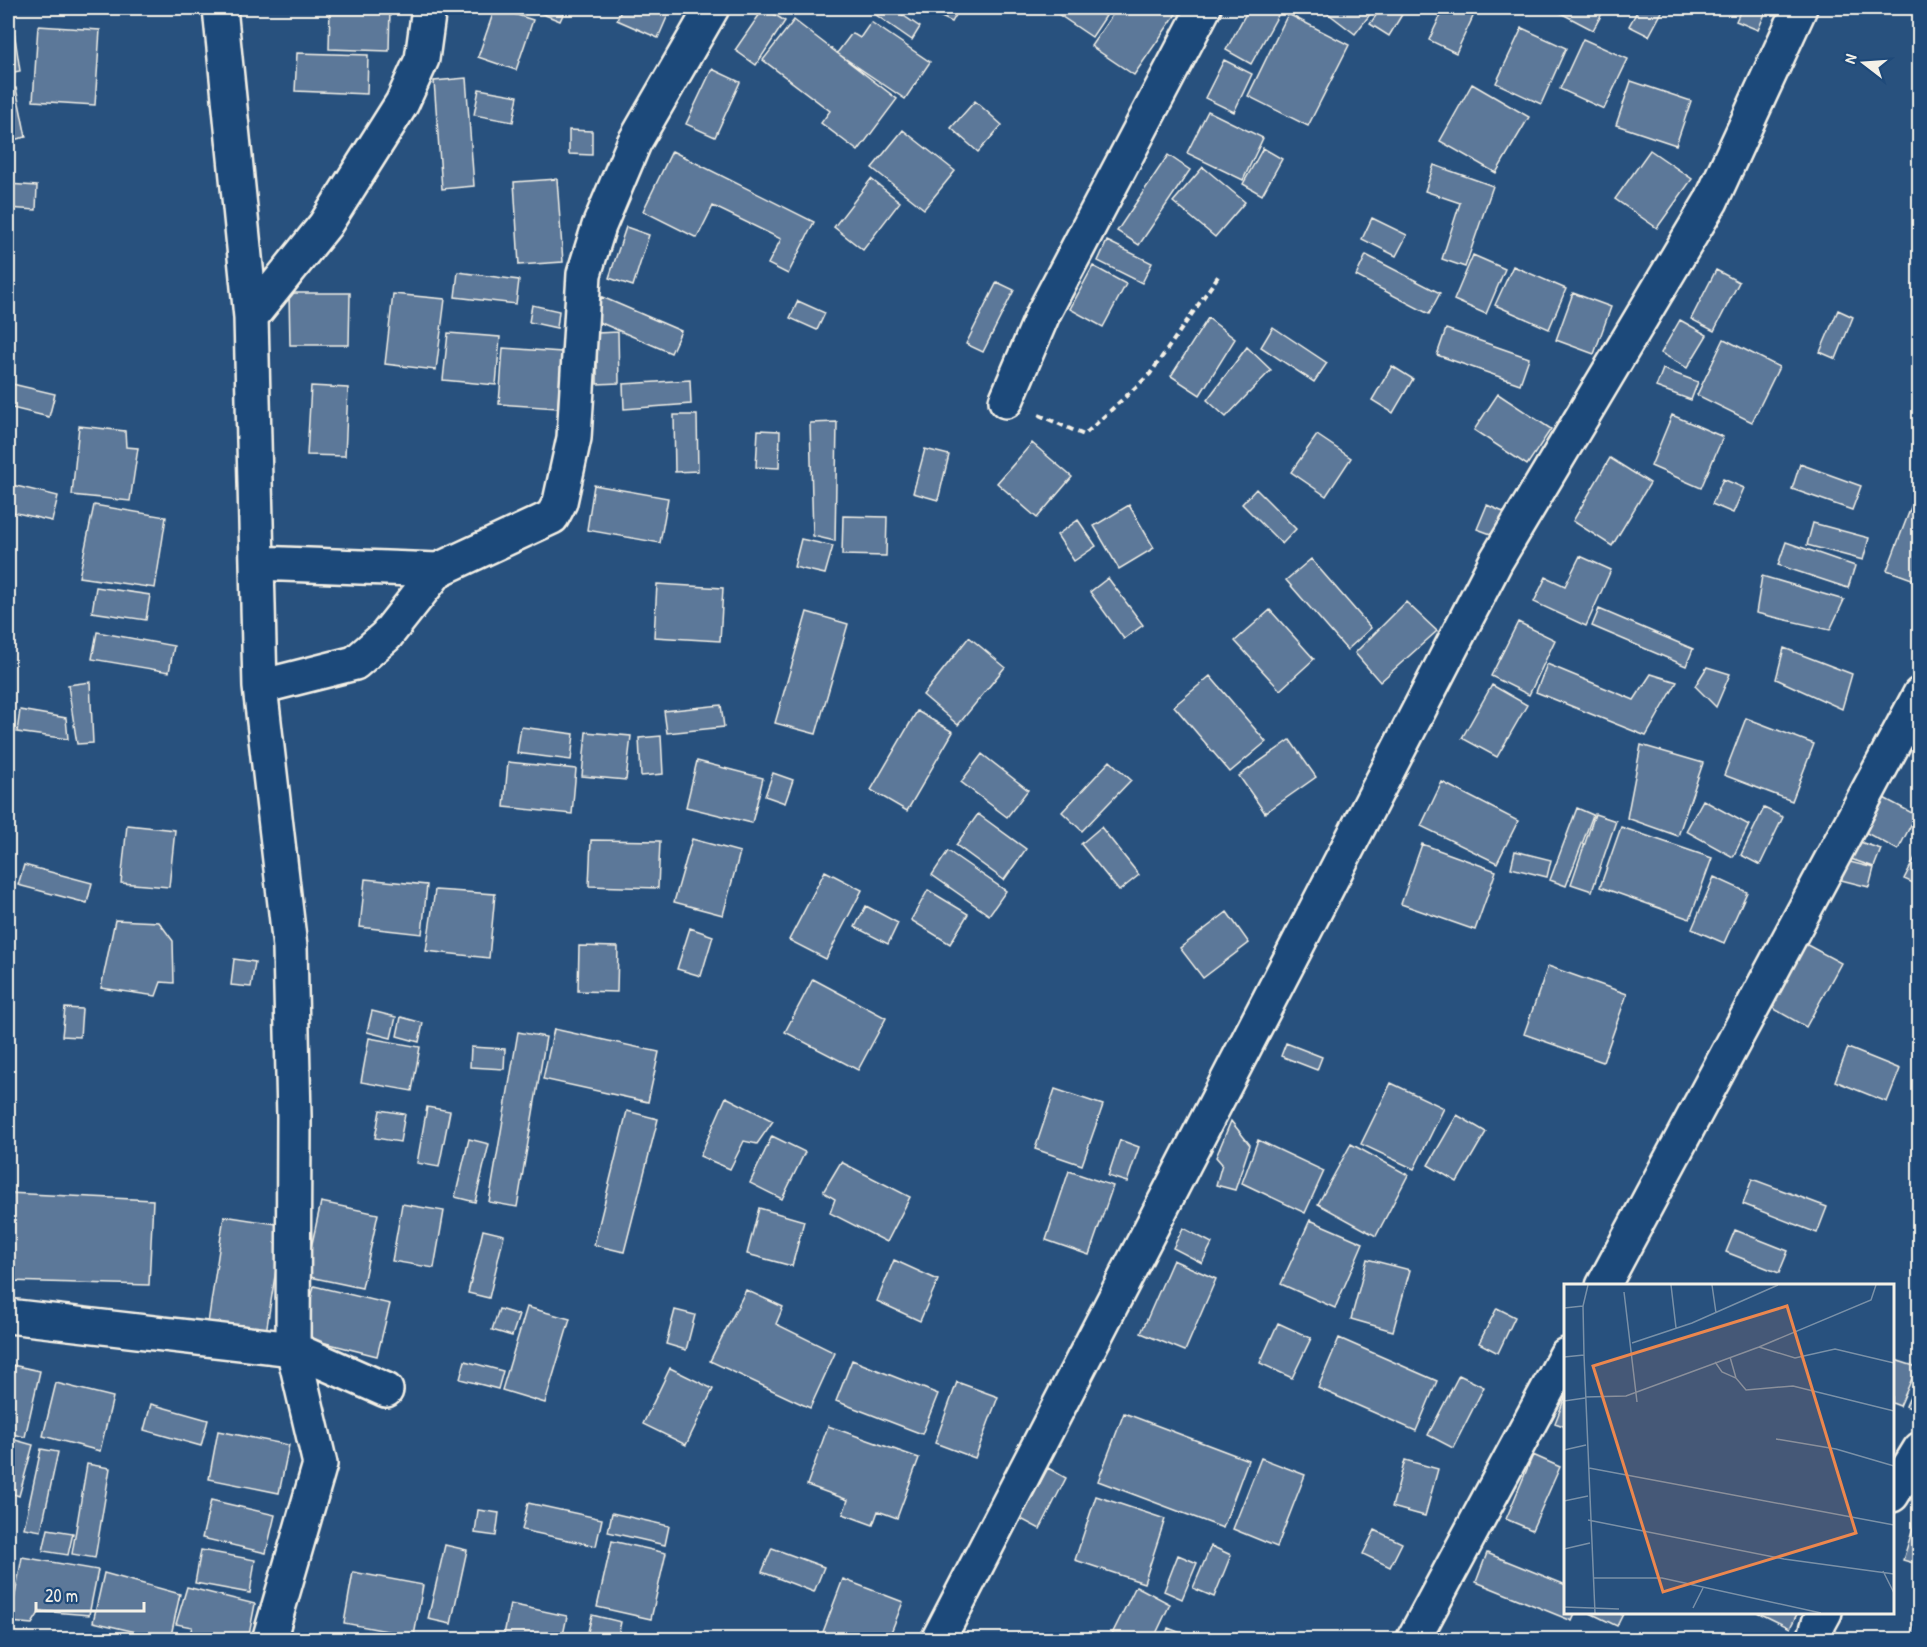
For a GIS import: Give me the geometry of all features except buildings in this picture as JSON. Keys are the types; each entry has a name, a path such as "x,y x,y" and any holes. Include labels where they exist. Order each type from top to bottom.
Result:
{"street":[{"path":"220,8 251,317 260,687 290,947 294,1117 293,1349 320,1464 269,1640"},
{"path":"251,317 325,225 402,103 422,59 429,8"},
{"path":"256,564 438,570 552,517 560,502 574,438 584,274 599,225 634,143 712,8"},
{"path":"1006,401 1043,314 1204,8"},
{"path":"938,1640 1496,561 1711,201 1800,8"},
{"path":"260,687 355,663 386,636 438,570"},
{"path":"1604,1284 1920,694"},
{"path":"8,1316 293,1349 386,1390"},
{"path":"1413,1640 1564,1359"},
{"path":"1894,1494 1920,1449"},
{"path":"1814,1640 1824,1614"}],"path":[{"path":"1006,401 1084,435 1150,374 1219,275"}]}
